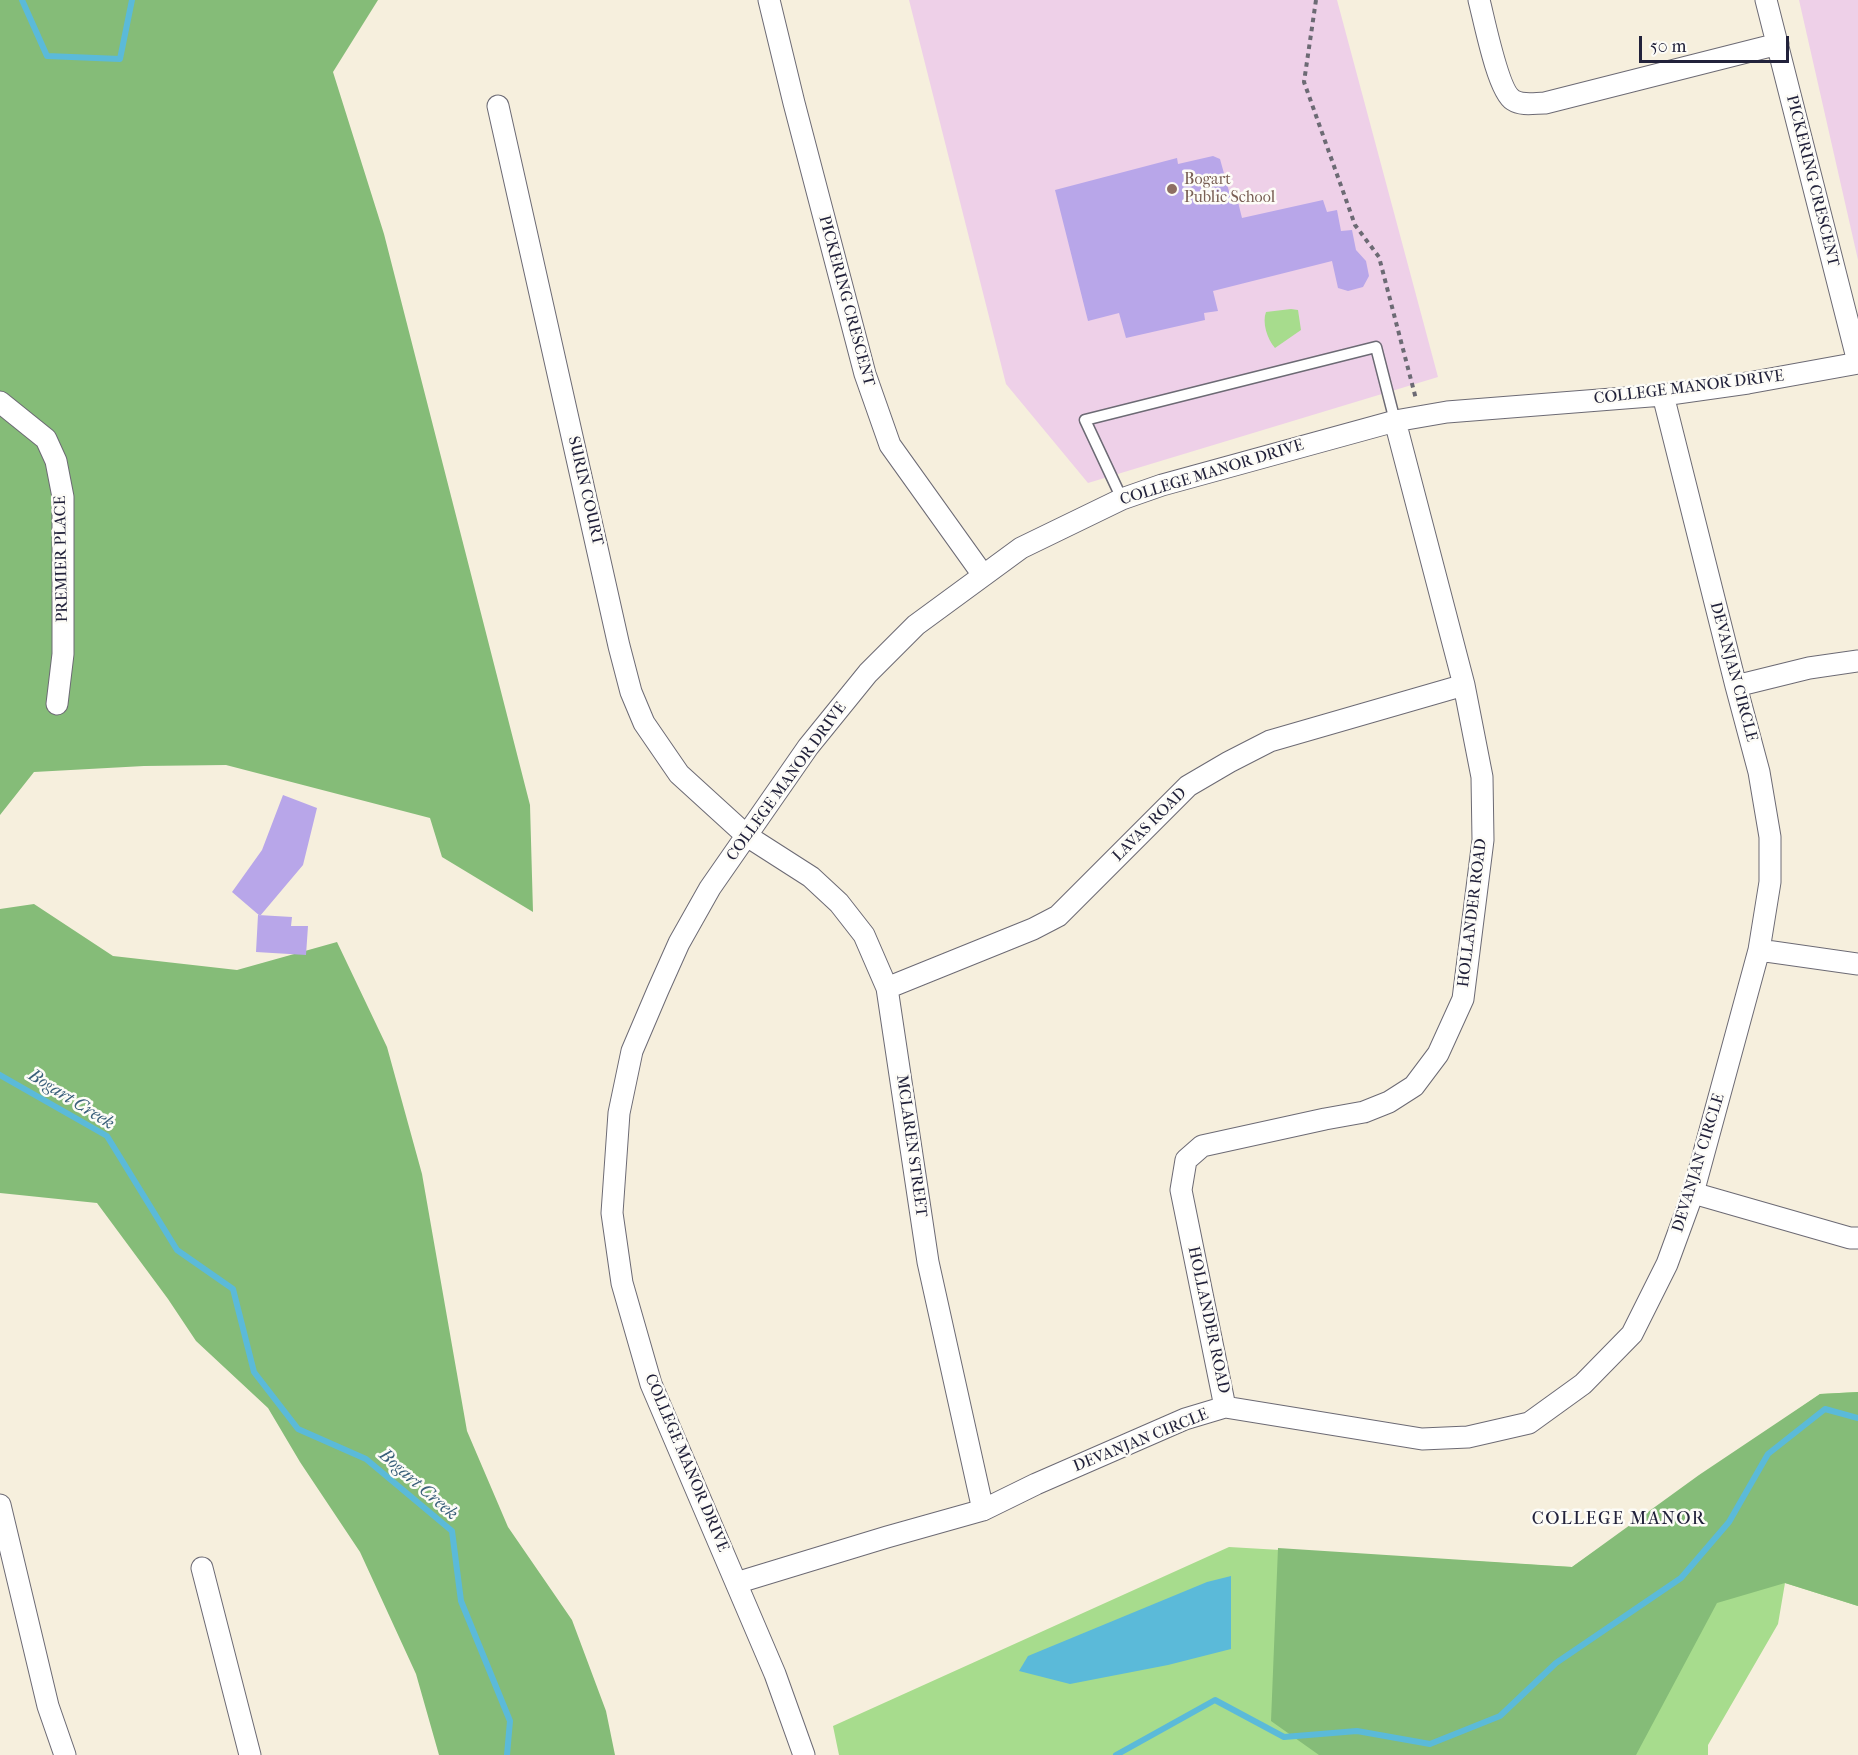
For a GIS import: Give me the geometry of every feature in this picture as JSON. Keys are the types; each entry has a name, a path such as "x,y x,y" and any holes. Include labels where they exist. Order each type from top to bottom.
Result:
{"street":[{"name":"PICKERING CRESCENT","path":"769,0 865,374 890,445 983,575"},
{"path":"1479,0 1501,84 1512,100 1527,104 1545,103 1778,44"},
{"name":"PICKERING CRESCENT","path":"1766,0 1858,363"},
{"name":"SURIN COURT","path":"498,106 631,692 644,723 679,774 747,836"},
{"name":"COLLEGE MANOR DRIVE","path":"804,1755 775,1674 651,1384 622,1283 612,1213 619,1113 632,1051 679,943 710,888 808,747 867,673 916,625 1021,548 1122,499 1162,485 1395,421 1447,412 1663,395 1748,383 1858,363"},
{"name":"DEVANJAN CIRCLE","path":"736,1584 983,1510 1036,1484 1185,1419 1225,1407 1422,1439 1468,1437 1529,1423 1583,1384 1632,1334 1667,1264 1693,1193 1759,950 1770,882 1770,837 1760,772 1736,686 1663,395"},
{"name":"PREMIER PLACE","path":"0,402 45,439 56,461 63,497 63,654 57,704"},
{"name":"HOLLANDER ROAD","path":"1225,1407 1180,1190 1186,1160 1202,1146 1364,1112 1389,1102 1414,1086 1438,1054 1463,999 1483,840 1482,777 1464,685 1395,421"},
{"path":"1736,686 1809,668 1858,661"},
{"name":"LAVAS ROAD","path":"887,988 1033,929 1058,916 1188,786 1239,756 1270,741 1464,685"},
{"name":"MCLAREN STREET","path":"747,836 811,877 839,903 864,935 887,988 928,1262 983,1510"},
{"path":"1759,950 1858,964"},
{"path":"1693,1193 1850,1238 1858,1238"},
{"path":"0,1505 48,1706 64,1755"},
{"path":"202,1568 250,1755"}],"lane":[{"path":"1122,499 1085,420 1376,347 1395,421"}],"path":[{"path":"1316,0 1304,82 1355,225 1379,257 1421,417"}],"shaded area":[{"name":"Bogart Public School","path":"909,0 1337,0 1438,377 1088,483 1006,384"},
{"path":"1799,0 1858,0 1858,260"}],"green space":[{"path":"0,0 378,0 333,72 384,234 530,805 533,912 442,857 430,818 226,765 144,766 34,772 0,815"},
{"path":"1298,310 1301,330 1275,348 1266,330 1266,312"},
{"path":"34,904 113,956 237,970 337,942 387,1047 422,1174 467,1431 508,1527 572,1620 606,1711 615,1755 439,1755 416,1674 360,1552 300,1462 268,1408 196,1341 97,1203 0,1193 0,909"},
{"path":"1858,1392 1858,1606 1785,1583 1778,1624 1708,1745 1708,1755 839,1755 833,1726 1229,1547 1572,1567 1820,1394"},
{"path":"1858,1392 1858,1606 1785,1583 1717,1603 1636,1755 1319,1755 1271,1721 1278,1548 1572,1567 1699,1475 1820,1394"}],"water":[{"path":"1231,1576 1231,1649 1168,1665 1070,1684 1019,1671 1028,1656 1207,1582"}],"building":[{"path":"1213,156 1220,159 1230,195 1236,194 1242,218 1323,200 1327,212 1337,210 1341,231 1352,230 1356,250 1366,261 1369,276 1363,287 1348,291 1338,288 1332,261 1213,291 1218,311 1204,313 1205,320 1126,338 1119,313 1088,321 1055,190 1177,158 1178,164"},
{"path":"283,795 317,808 303,865 260,916 232,892 262,850"},
{"path":"258,915 292,917 291,926 308,926 306,955 256,952"}],"waterway":[{"name":"Bogart Creek","path":"22,0 47,56 120,59 132,0"},
{"name":"Bogart Creek","path":"0,1075 107,1136 177,1250 233,1289 254,1372 298,1429 366,1459 452,1531 461,1601 510,1721 507,1755"},
{"path":"1116,1755 1215,1700 1284,1737 1357,1731 1430,1744 1500,1716 1556,1663 1681,1578 1729,1522 1768,1454 1825,1409 1858,1418"}],"place":[{"name":"Bogart Public School","path":"1172,189"}],"district":[{"name":"COLLEGE MANOR","path":"1619,1520"}]}
